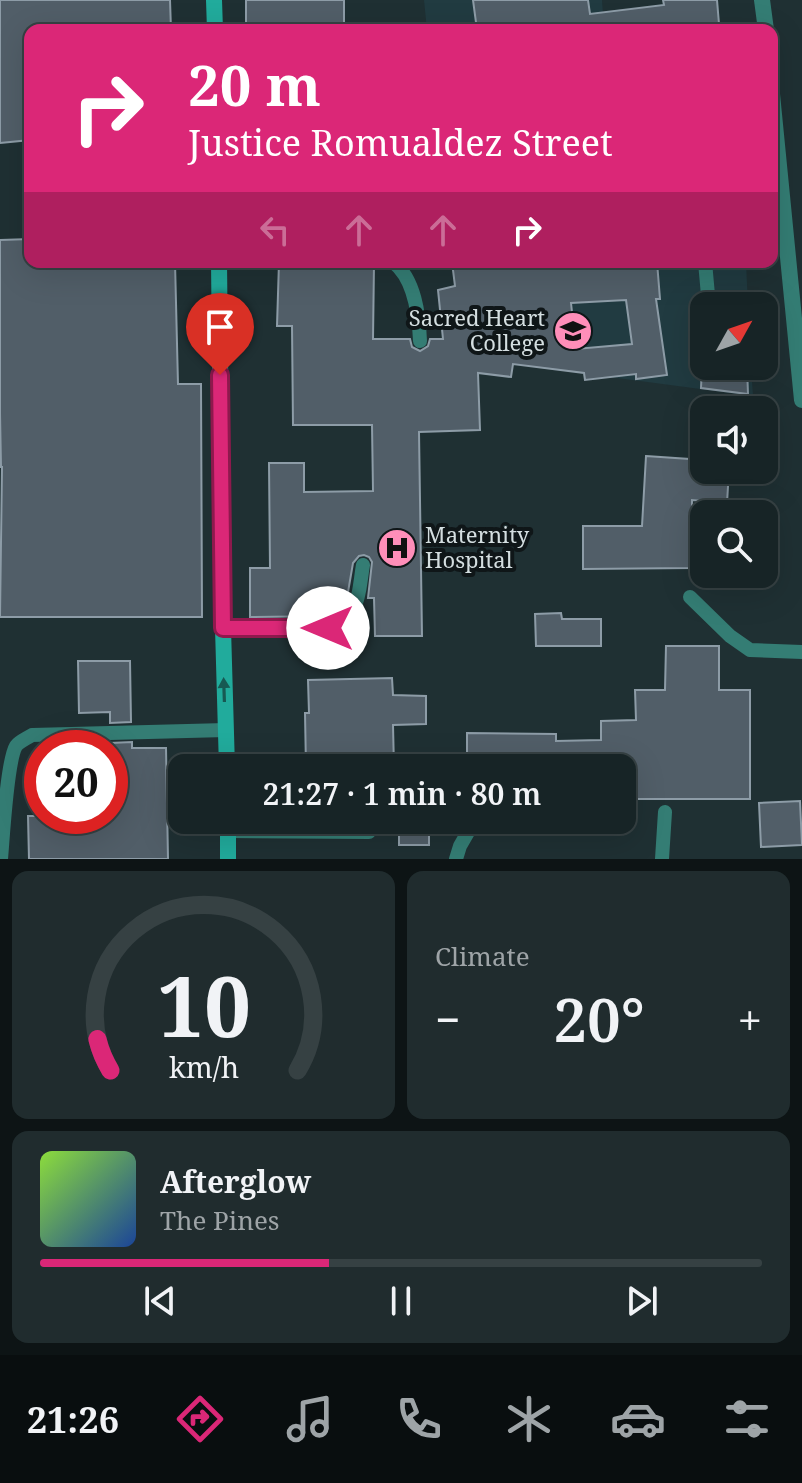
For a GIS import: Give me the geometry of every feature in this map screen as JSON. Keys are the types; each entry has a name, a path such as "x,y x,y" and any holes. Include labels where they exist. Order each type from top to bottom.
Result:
{"main road":[{"path":"214,0 215,24"},
{"path":"219,268 227,754"},
{"path":"228,834 228,859"}],"street":[{"path":"762,0 765,24"},
{"path":"778,158 802,400"}],"lane":[{"path":"401,268 419,317 420,341"},
{"path":"706,268 708,292"},
{"path":"223,628 328,628 341,624 351,615 357,602 363,565"},
{"path":"690,597 730,636 750,650 802,652"},
{"path":"1,859 11,768 14,750 19,742 32,735 226,730"},
{"path":"662,859 665,812"},
{"path":"456,859 467,834"}],"shaded area":[{"path":"424,0 602,0 604,24 426,24"},
{"name":"Sacred Heart College","path":"453,268 746,268 747,292 690,292 690,380 752,380 753,396 445,355 438,290 455,286"}],"building":[{"path":"0,0 170,0 171,24 24,24 24,141 0,143"},
{"path":"246,0 344,0 344,24 246,24"},
{"path":"473,0 588,0 590,14 664,5 663,0 717,0 719,24 476,24"},
{"path":"24,239 24,268 175,268 178,384 201,384 202,617 0,617 0,240"},
{"path":"279,268 374,268 373,339 410,339 412,347 420,351 428,346 430,339 443,339 438,290 455,286 453,268 657,268 660,299 656,299 667,375 636,379 636,374 585,380 584,373 513,364 511,377 478,373 480,430 419,432 422,636 375,636 374,598 368,598 372,562 364,555 353,563 347,598 330,598 331,616 250,617 250,568 270,568 269,463 304,463 304,492 373,491 372,425 293,425 292,326 277,326","holes":["626,300 632,344 576,349 571,303"]},
{"path":"701,380 748,380 748,394 701,388"},
{"path":"646,456 690,459 690,484 728,484 727,500 690,500 690,568 583,569 583,526 642,526"},
{"path":"561,613 562,619 601,619 601,646 536,646 535,614"},
{"path":"666,646 719,646 719,690 750,690 750,799 636,799 636,754 467,754 467,733 556,734 556,741 601,740 601,721 636,720 635,690 665,690"},
{"path":"78,661 130,661 131,722 110,723 110,712 79,713"},
{"path":"392,678 393,695 426,696 426,724 393,725 394,754 306,754 308,680"},
{"path":"128,742 132,742 132,748 166,748 168,859 29,859 28,834 128,834"},
{"path":"800,801 802,845 761,847 759,803"},
{"path":"399,834 429,834 429,845 399,845"}],"place":[{"name":"Sacred Heart College","path":"573,331"},
{"name":"Maternity Hospital","path":"397,548"}],"route":[{"path":"220,375 223,628 328,628"}]}
